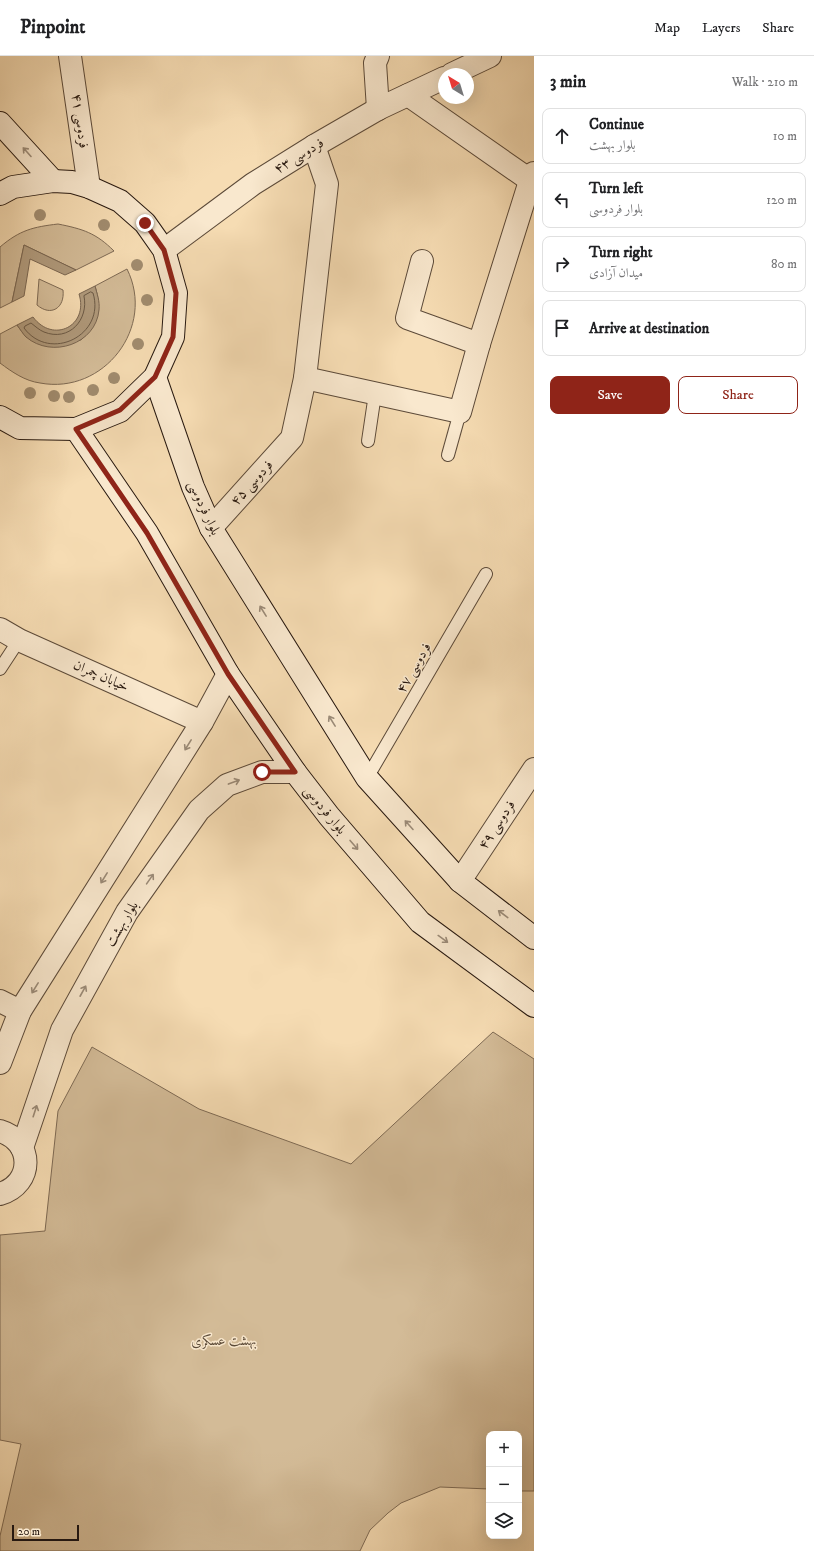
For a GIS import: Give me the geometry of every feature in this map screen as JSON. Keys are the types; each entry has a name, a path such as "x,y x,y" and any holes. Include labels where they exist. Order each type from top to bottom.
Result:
{"street":[{"name":"فردوسی ۴۱","path":"70,56 89,187"},
{"path":"378,56 375,63 378,109"},
{"path":"465,68 490,56"},
{"name":"فردوسی ۴۳","path":"164,250 253,184 314,146 378,109 438,81"},
{"path":"314,146 327,184 305,378 460,412 479,344 533,179 408,95"},
{"path":"0,123 53,181"},
{"path":"0,194 13,187 53,181 72,182 89,187 120,201 145,223 164,250 176,293 173,337 155,377 120,410 76,429 20,428 0,417"},
{"path":"422,261 407,318 479,344"},
{"name":"بلوار فردوسی","path":"155,377 193,487 211,528 367,778 460,881 534,938"},
{"name":"فردوسی ۴۵","path":"211,528 292,438 305,378"},
{"name":"بلوار فردوسی","path":"76,429 147,533 228,674 295,772 329,816 420,922 534,1006"},
{"name":"خیابان چمران","path":"0,629 19,640 202,722"},
{"path":"0,1064 20,1011 202,722 228,674"},
{"name":"فردوسی ۴۹","path":"460,881 534,769"},
{"name":"بلوار بهشت","path":"22,1148 62,1030 127,912 199,810 227,784 262,772 295,772"},
{"path":"0,1000 20,1011"},
{"path":"0,1131 8,1133 17,1140 26,1158 26,1167 22,1177 8,1192 0,1194"}],"lane":[{"path":"368,441 374,394"},
{"path":"448,455 460,412"},
{"name":"فردوسی ۴۷","path":"367,778 486,574"},
{"path":"0,669 19,640"}],"green space":[{"path":"58,224 89,233 101,240 114,251 76,270 24,245 12,302 0,308 0,247 7,241 27,230 41,226"},
{"path":"127,269 134,291 135,313 129,334 118,352 103,367 85,378 63,384 34,382 14,373 0,363 0,334 17,325 26,337 81,340 92,328 97,315 98,302 95,286"},
{"path":"39,279 63,290 62,302 56,309 42,309 37,305"},
{"name":"بهشت عسکری","path":"493,1032 534,1059 534,1491 522,1491 522,1431 486,1431 486,1489 440,1487 401,1503 370,1530 360,1551 0,1551 0,1536 21,1444 0,1440 0,1235 45,1231 58,1111 92,1047 199,1109 351,1164"}],"water":[{"path":"24,245 76,270 65,275 30,259 24,296 12,302"},
{"path":"95,286 99,307 96,322 90,332 71,344 60,347 48,347 36,344 26,337 17,325 33,317 41,325 50,329 59,330 67,328 79,315 81,305 79,294"}],"route":[{"path":"145,223 164,250 176,293 173,337 155,377 120,410 76,429 147,533 228,674 295,772 262,772"}]}
